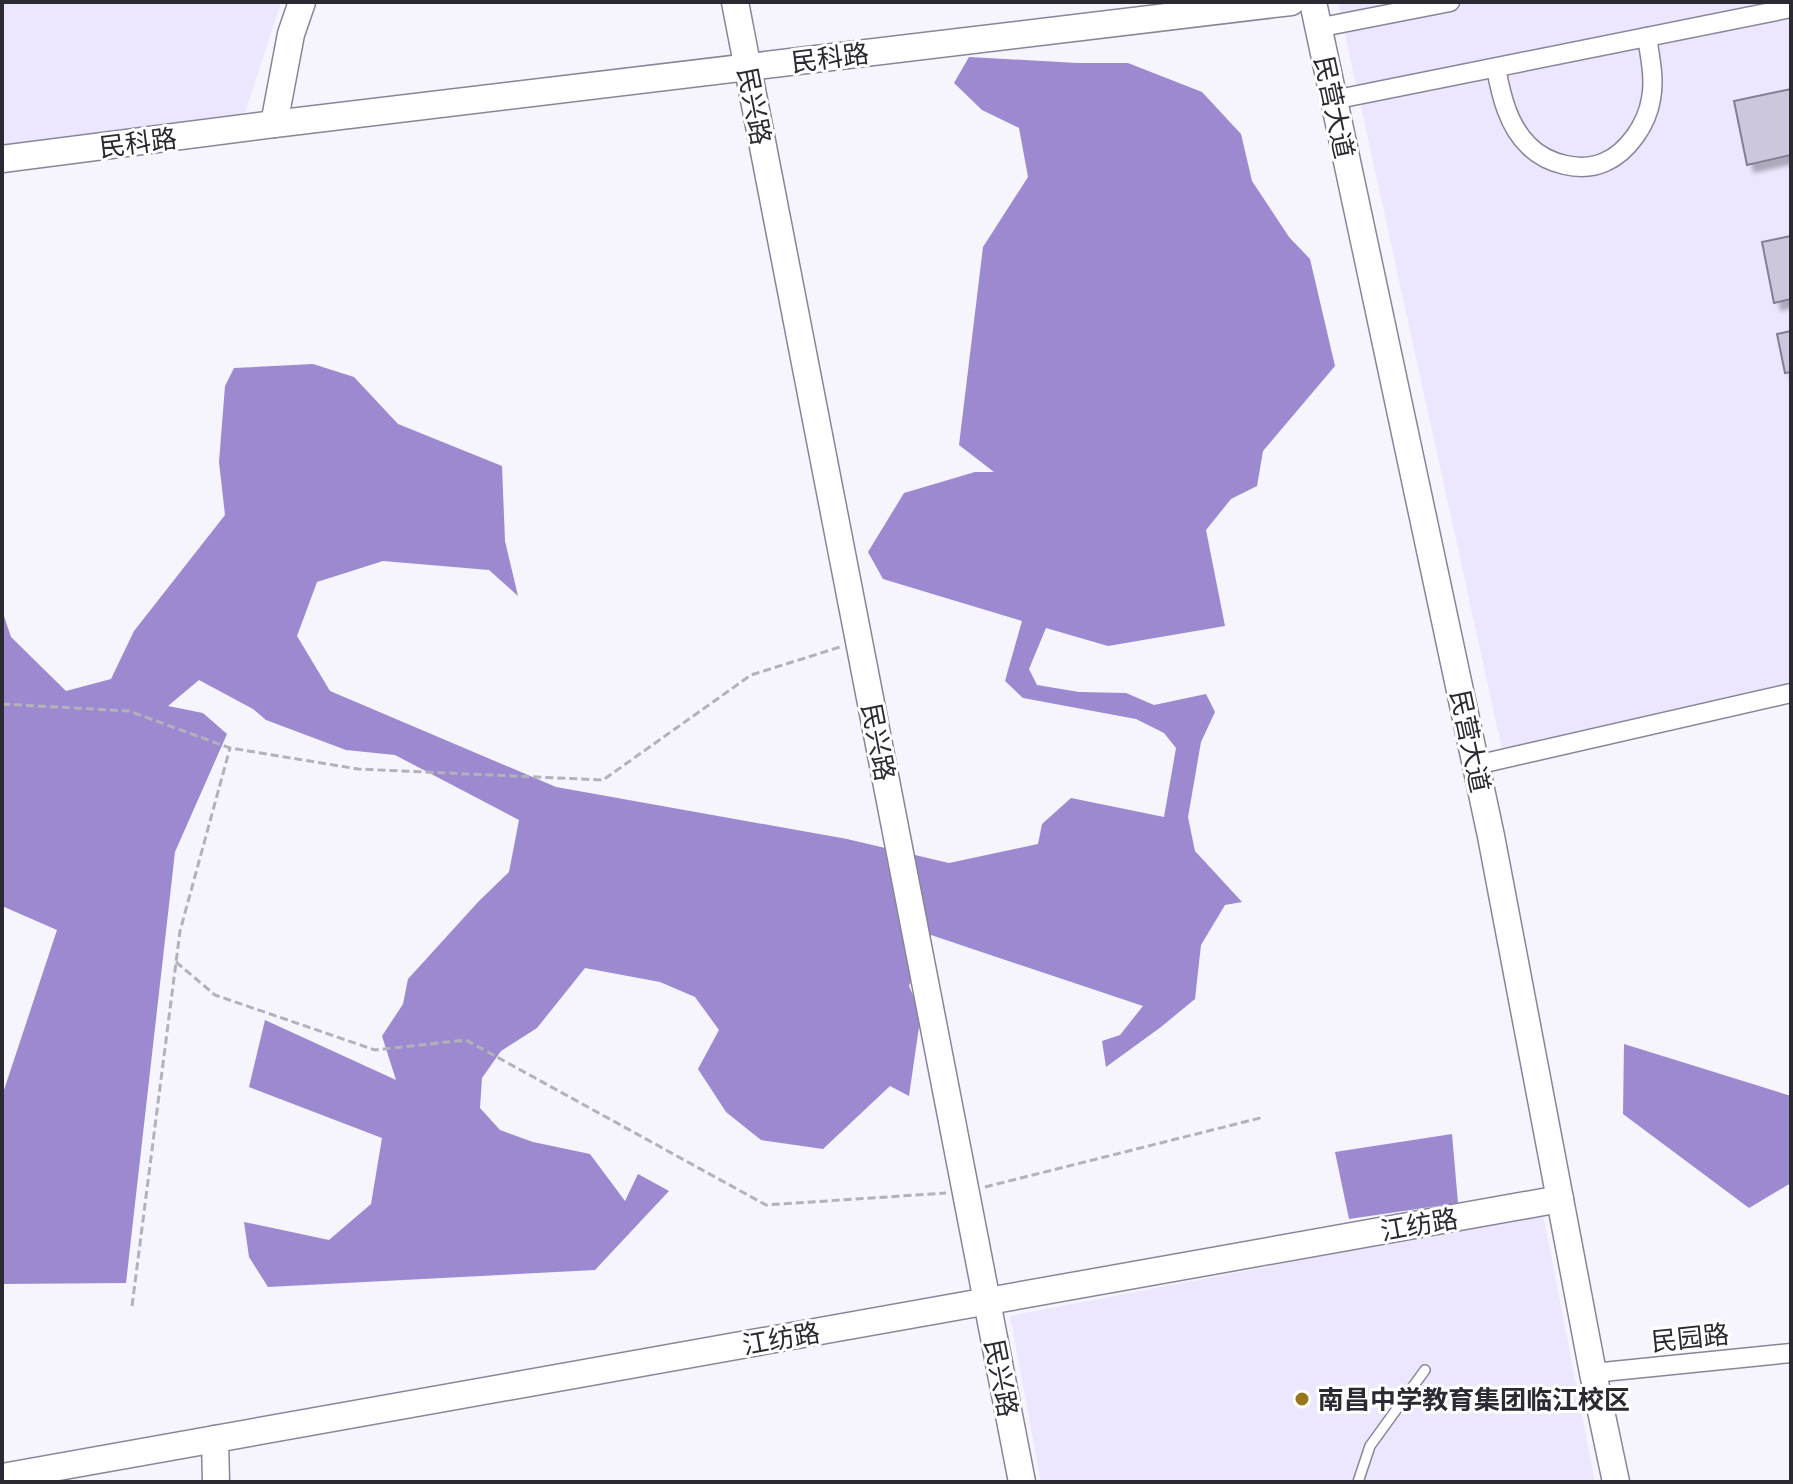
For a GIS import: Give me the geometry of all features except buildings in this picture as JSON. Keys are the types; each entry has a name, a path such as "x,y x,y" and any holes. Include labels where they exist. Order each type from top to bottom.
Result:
{"main road":[{"path":"274,124 291,34 302,2"},
{"name":"民兴路","path":"735,2 1022,1482"},
{"name":"民科路","path":"2,159 1291,2"},
{"name":"民营大道","path":"1313,2 1476,765 1616,1482"},
{"name":"江纺路","path":"2,1477 1560,1199"},
{"path":"215,1439 216,1482"}],"street":[{"path":"1317,28 1450,2"},
{"path":"1333,100 1791,8"},
{"path":"1496,68 1501,99 1514,126 1529,146 1548,159 1570,166 1604,163 1625,148 1641,127 1651,99 1652,70 1647,37"},
{"path":"1476,765 1791,693"},
{"name":"民园路","path":"1593,1373 1791,1353"}],"lane":[{"path":"1358,1482 1370,1446 1425,1370"}],"path":[{"path":"2,704 129,711 230,748 358,769 603,780 751,675 859,641"},
{"path":"132,1306 180,931 230,748"},
{"path":"176,962 215,995 375,1050 466,1040 766,1205 966,1192 1264,1117"}],"shaded area":[{"path":"2,2 281,2 245,113 2,146"},
{"path":"1338,2 1791,2 1791,695 1504,758"},
{"path":"969,57 1128,63 1202,92 1241,134 1252,181 1289,237 1310,259 1335,366 1263,451 1257,486 1231,499 1206,530 1225,626 1108,646 1046,628 1029,669 1037,685 1079,692 1126,693 1154,705 1206,694 1215,712 1201,742 1188,817 1195,851 1242,902 1225,905 1201,945 1195,999 1106,1067 1102,1041 1120,1035 1143,1006 931,935 909,986 921,1013 909,1096 890,1086 823,1149 761,1140 726,1112 698,1069 719,1030 695,997 660,982 585,968 537,1028 501,1051 482,1078 480,1108 500,1130 533,1142 590,1154 625,1201 638,1174 669,1191 595,1270 268,1287 249,1257 244,1222 329,1240 371,1204 382,1138 249,1087 265,1020 396,1080 382,1036 403,1004 408,979 509,872 519,820 395,755 346,750 266,720 253,709 199,680 168,706 203,713 227,734 175,852 126,1283 2,1284 2,1096 57,930 2,906 2,610 11,637 66,691 111,679 134,631 225,515 219,462 225,386 234,368 313,364 354,377 398,424 502,466 505,541 518,596 489,570 383,561 317,582 297,636 330,691 556,787 847,839 949,863 1038,844 1042,824 1071,798 1164,817 1176,748 1164,733 1136,719 1023,698 1005,681 1022,621 883,579 868,552 904,493 975,472 994,472 959,445 983,247 1028,177 1019,128 982,110 954,83"},
{"path":"1624,1044 1791,1096 1791,1183 1749,1208 1623,1114"},
{"path":"1452,1134 1458,1203 1349,1219 1335,1152"},
{"name":"南昌中学教育集团临江校区","path":"1543,1214 1595,1482 1041,1482 1010,1316"}],"place":[{"name":"南昌中学教育集团临江校区","path":"1302,1399"}]}
